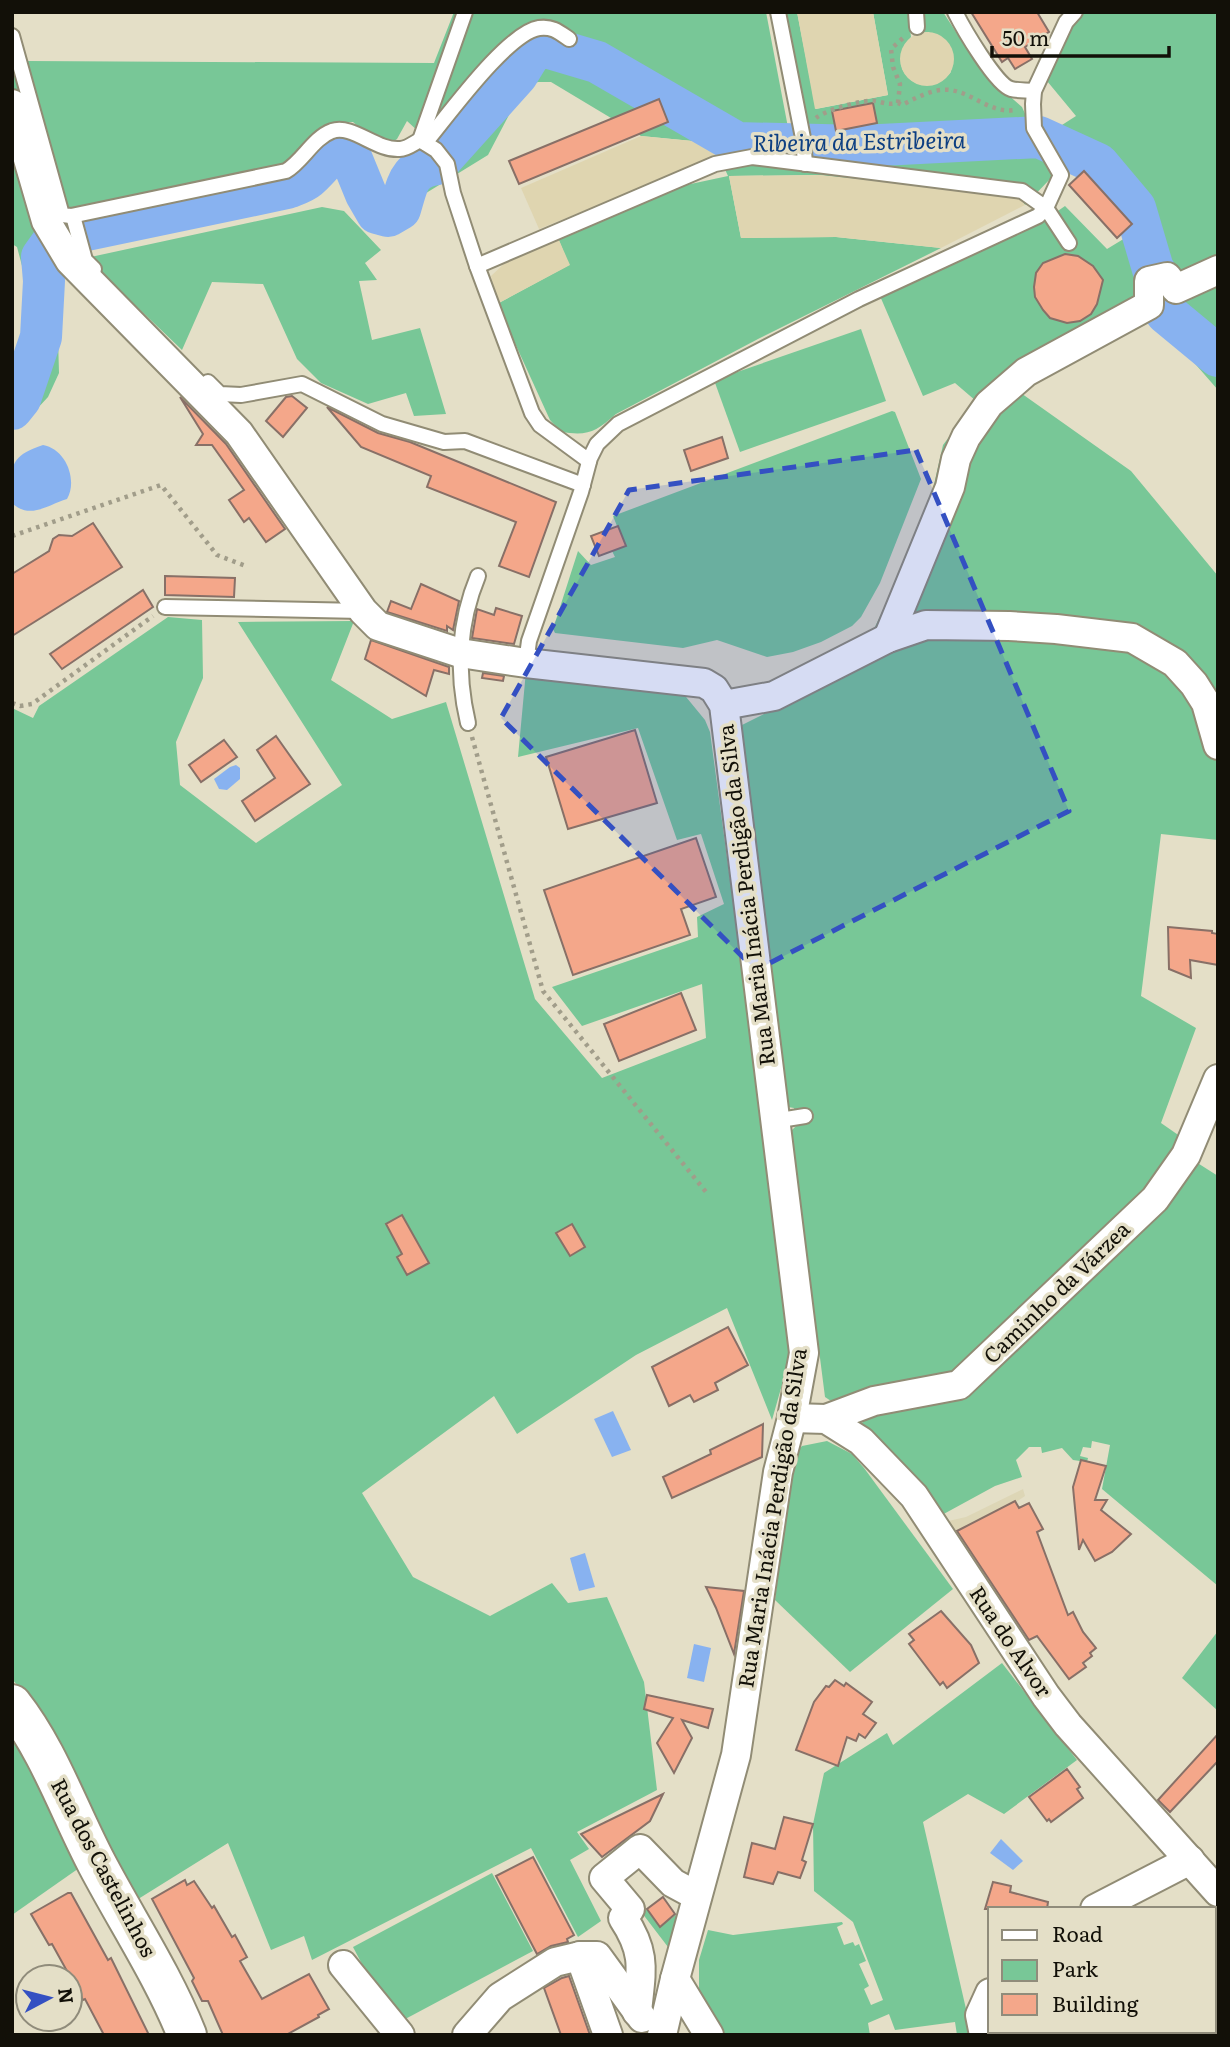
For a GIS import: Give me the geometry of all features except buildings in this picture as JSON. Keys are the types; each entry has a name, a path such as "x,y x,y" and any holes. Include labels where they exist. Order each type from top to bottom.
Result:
{"street":[{"name":"Rua Maria Inácia Perdigão da Silva","path":"12,104 46,221 71,261 239,433 363,611 378,626 460,653 704,683 714,689 724,705 804,1353 792,1418 778,1472 736,1755 662,2035"},
{"path":"888,638 950,487 956,459 966,437 989,404 1026,372 1149,305 1158,279 1176,289 1218,270"},
{"path":"724,705 774,696 888,638 926,625 1056,629 1132,638 1175,663 1194,684 1206,703 1218,745"},
{"name":"Caminho da Várzea","path":"826,1419 874,1401 959,1385 1155,1199 1186,1155 1218,1079"},
{"name":"Rua do Alvor","path":"792,1418 826,1419 862,1441 914,1496 1068,1725 1218,1892"},
{"name":"Rua dos Castelinhos","path":"12,1704 27,1722 41,1748 97,1864 176,2006 187,2035"},
{"path":"637,2011 641,1955 634,1934 624,1918 630,1909 604,1878 640,1849 673,1884 697,1896"},
{"path":"1099,1907 1190,1860"},
{"path":"580,1956 608,2035"},
{"path":"467,2035 500,1997 555,1962 580,1956 597,1956 654,2035"},
{"path":"343,1965 400,2035"},
{"path":"675,1979 709,2035"},
{"path":"984,2035 981,2015 988,1998"}],"lane":[{"path":"427,144 466,12"},
{"path":"778,12 802,133 804,160"},
{"path":"955,12 986,64 1007,87 1012,90 1034,90"},
{"path":"526,663 529,641 589,461 597,444 618,424 859,299 1038,216 1046,208 1061,175 1034,128 1034,90 1066,22 1075,12"},
{"path":"12,36 62,215 73,216 286,171 323,136 333,131 344,130 369,142 402,150 427,144 500,55 516,40 542,27 555,29 569,39"},
{"path":"427,144 447,164 453,193 477,266 532,413 540,425 589,461"},
{"path":"477,266 725,161 752,157 804,160 1022,191 1046,208 1069,243"},
{"path":"73,216 85,260 220,394 241,395 302,384 382,424 444,442 466,441 583,485"},
{"path":"468,723 461,693 460,653 466,604 478,576"},
{"path":"165,607 363,611"},
{"path":"774,1121 805,1116"}],"path":[{"path":"898,103 900,84 893,67 891,49 916,19"},
{"path":"802,133 826,110 875,100 888,105 902,105 925,93 950,90 998,109 1008,111 1033,107"},
{"path":"12,536 161,485 217,555 246,566"},
{"path":"12,704 32,704 165,607"},
{"path":"468,723 543,991 706,1192"}],"highlighted area":[{"path":"916,450 1069,811 756,970 501,718 629,490"}],"shaded area":[{"path":"1023,1489 1025,1496 1016,1502 1019,1508 1029,1503 1043,1529 1034,1533 989,1574 978,1580 944,1522 966,1517"}],"green space":[{"path":"454,12 766,12 790,138 869,138 881,131 808,127 786,12 797,12 816,109 888,95 873,12 908,12 911,37 903,49 903,71 919,84 929,85 940,81 951,72 929,32 920,33 922,12 943,12 982,72 1022,107 1053,176 1025,205 1018,196 819,175 729,176 741,238 836,237 941,248 758,339 616,414 597,429 585,433 561,432 550,420 497,304 569,265 558,238 686,185 728,176 713,143 641,136 551,82 538,82 523,88 488,155 418,198 399,178 402,166 424,155 432,144 407,121 397,139 391,143 365,132 353,122 334,122 322,126 288,165 63,210 27,61 434,63"},
{"path":"1079,12 1218,12 1218,390 1156,319 1018,391 1131,471 1218,576 1218,840 1161,834 1141,996 1196,1028 1161,1123 1184,1139 1146,1193 956,1377 831,1401 825,1397 791,1131 796,1126 794,1108 788,1107 734,729 914,639 873,631 926,520 943,445 976,401 955,383 923,396 880,296 1042,222 1065,206 1107,249 1135,232 1142,297 1169,268 1149,206 1116,162 1051,132 1076,116 1047,81 1072,22"},
{"path":"12,62 36,147 63,264 56,267 59,373 48,397 23,424 12,430 12,392 33,330 34,274 25,277 17,247 12,244"},
{"path":"322,207 344,211 381,250 365,263 377,280 359,281 372,340 420,328 446,414 414,416 406,393 368,404 321,383 297,359 263,284 212,282 182,350 86,258"},
{"path":"861,329 886,401 740,452 714,380"},
{"path":"895,412 921,479 880,583 861,617 852,626 821,642 793,652 767,657 717,640 683,648 555,633 553,629 578,551 591,565 615,557 612,551 625,546 613,516"},
{"path":"168,617 202,620 203,678 176,742 180,785 256,843 342,785 238,622 354,621 331,680 392,719 446,702 535,999 602,1078 706,1038 702,984 582,1026 552,987 698,937 697,917 724,904 701,834 677,840 638,728 518,757 526,671 682,692 705,720 710,732 788,1309 789,1360 772,1420 727,1308 636,1355 517,1434 494,1396 362,1493 413,1577 490,1616 552,1583 568,1603 607,1597 644,1682 657,1790 577,1832 589,1849 570,1860 601,1921 578,1937 531,1848 312,1960 304,1936 271,1950 228,1843 135,1901 31,1701 12,1679 12,708 33,718 39,706"},
{"path":"1196,1162 1218,1176 1218,1586 1102,1489 1110,1445 1092,1441 1091,1448 1083,1447 1080,1456 1088,1458 1087,1462 1073,1460 1062,1448 1042,1453 1041,1447 1029,1447 1016,1460 1022,1477 995,1486 940,1516 861,1425 867,1414 957,1396"},
{"path":"827,1441 852,1454 864,1468 953,1589 850,1672 775,1600 793,1456 802,1446"},
{"path":"1218,1631 1218,1711 1182,1678"},
{"path":"1002,1663 1077,1760 1004,1814 968,1794 923,1822 972,2035 957,2035 955,2022 895,2030 889,2014 868,2023 870,2035 717,2035 699,2003 699,1960 708,1930 733,1935 842,1922 843,1924 837,1927 844,1945 853,1942 855,1946 859,1944 866,1961 859,1964 869,1986 864,1989 871,2005 883,2000 853,1922 814,1891 813,1824 824,1773 887,1733 893,1745"},
{"path":"12,1730 82,1866 12,1915"},
{"path":"492,1873 533,1951 394,2025 353,1947"},
{"path":"686,1897 653,2025 649,2020 668,1947 642,1913 647,1909 660,1927 677,1914 682,1898"}],"sand":[{"path":"797,12 873,12 888,95 815,109"},
{"path":"927,32 946,40 954,59 946,78 927,86 908,78 900,59 908,40"},
{"path":"641,136 713,143 720,156 539,229 521,188"},
{"path":"819,175 1018,196 1025,205 941,248 836,237 741,238 729,176"},
{"path":"558,238 570,265 497,304 491,276 509,259"}],"water":[{"path":"43,445 58,452 64,459 70,475 70,491 67,499 39,510 25,510 12,503 12,473 17,460 23,454"},
{"path":"236,765 240,768 240,779 227,790 219,789 214,779"},
{"path":"613,1411 631,1450 612,1457 594,1419"},
{"path":"585,1553 595,1587 579,1591 570,1558"},
{"path":"694,1644 711,1648 704,1682 687,1678"},
{"path":"1001,1839 1023,1861 1013,1870 990,1853"}],"waterway":[{"name":"Ribeira da Estribeira","path":"82,231 287,188 306,180 331,156 343,153 350,155 377,213 388,216 400,209 407,185 414,174 427,166 437,164 517,75 533,49 543,46 597,62 737,143 861,146 1039,137 1098,164 1135,208 1157,275 1166,313 1218,356"},
{"name":"Ribeira da Estribeira","path":"12,409 20,399 41,337 44,281 42,257 52,243"}]}
